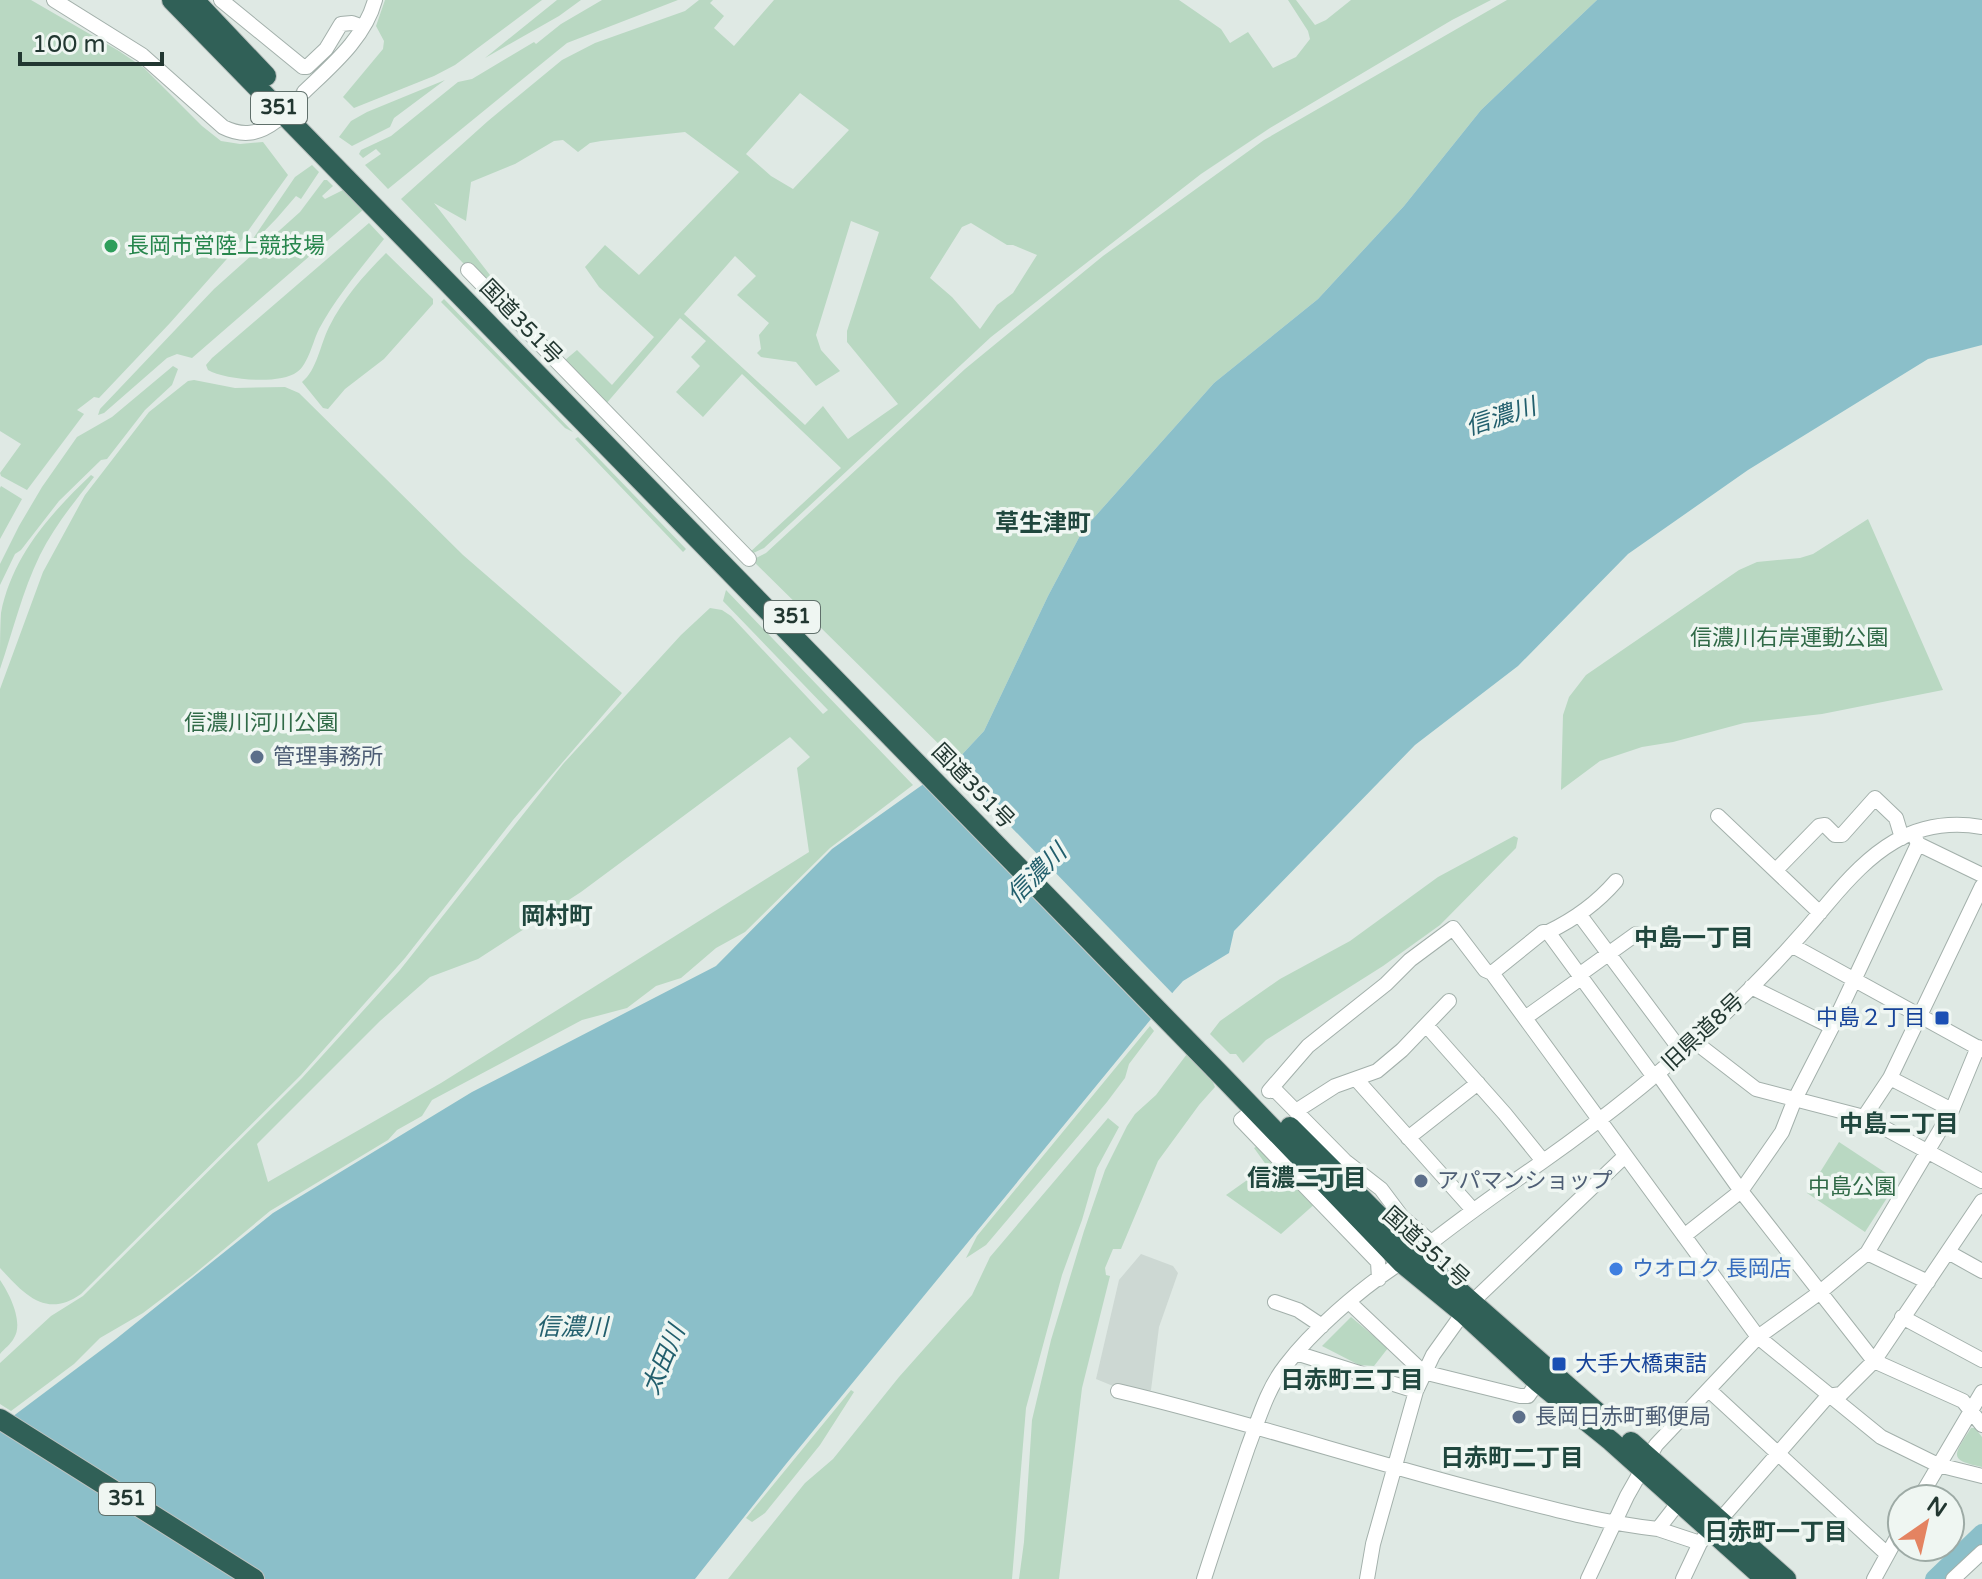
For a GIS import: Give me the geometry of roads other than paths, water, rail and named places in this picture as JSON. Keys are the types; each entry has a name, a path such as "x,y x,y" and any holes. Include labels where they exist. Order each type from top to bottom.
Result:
{"highway":[{"path":"162,0 211,40"},
{"name":"国道351号","path":"172,0 351,172"},
{"name":"国道351号","path":"194,0 351,172 1224,1070 1416,1253 1538,1382 1611,1441 1645,1463 1679,1502 1765,1579"},
{"name":"国道351号","path":"1467,1308 1645,1463 1710,1531 1786,1579"},
{"name":"351","path":"0,1419 254,1579"}],"street":[{"path":"54,0 142,55 223,127 250,134 276,121"},
{"path":"221,0 303,67 307,67 326,49 341,24 352,23 363,27"},
{"path":"304,92 348,48 370,17 375,0"},
{"path":"468,270 749,559"},
{"path":"1776,870 1819,826 1825,825 1835,835 1842,835 1875,798 1911,838 1982,875"},
{"path":"1718,816 1820,913"},
{"name":"旧県道8号","path":"1204,1579 1268,1393 1296,1353 1322,1326 1379,1279 1599,1121 1656,1076 1793,946 1861,865 1882,847 1955,825 1982,827"},
{"path":"1684,1236 1741,1191 1782,1132 1853,980 1911,838"},
{"path":"1492,973 1543,932 1579,914 1616,881"},
{"path":"1864,1117 1890,1078 1982,886"},
{"path":"1579,914 1682,1052"},
{"path":"1416,1253 1402,1217 1381,1189 1345,1161 1271,1090 1308,1046 1453,928 1485,970 1492,973 1758,1337 1881,1437 1938,1465 1982,1476"},
{"path":"1548,932 1741,1191 1874,1361 1963,1401 1982,1425"},
{"path":"1525,1018 1636,934"},
{"path":"1588,1579 1613,1524 1656,1445 1758,1337 1867,1253 1952,1110 1980,1049 1793,946"},
{"path":"1751,987 1832,1027"},
{"path":"1296,1111 1335,1086 1377,1071 1449,1001"},
{"path":"1426,1025 1543,1161"},
{"path":"1695,1042 1756,1089 1864,1117 1982,1181"},
{"path":"1890,1078 1952,1110"},
{"path":"1356,1079 1473,1210"},
{"path":"1408,1138 1478,1083"},
{"path":"1246,1116 1241,1120 1378,1262 1379,1279"},
{"path":"1367,1579 1373,1544 1423,1372 1467,1308 1625,1156"},
{"path":"1683,1579 1710,1531 1828,1396 1841,1394 1874,1361 1982,1201"},
{"path":"1948,1252 1982,1271"},
{"path":"1867,1253 1928,1282"},
{"path":"1275,1302 1298,1310 1322,1326"},
{"path":"1350,1303 1423,1372 1520,1396 1528,1396 1538,1382"},
{"path":"1902,1317 1982,1360"},
{"path":"1296,1353 1416,1391"},
{"path":"1709,1390 1886,1553"},
{"path":"1118,1391 1256,1426 1395,1469 1613,1524 1710,1531"},
{"path":"1928,1483 1982,1392"},
{"path":"1658,1529 1679,1502"},
{"path":"1953,1579 1982,1552"},
{"path":"1874,1579 1886,1556"}],"water":[{"name":"信濃川","path":"1597,0 1982,0 1982,345 1928,359 1748,470 1628,554 1518,666 1415,745 1234,931 1229,953 1183,981 1174,991 695,1579 0,1579 0,1426 116,1339 273,1213 472,1092 716,966 832,849 956,761 984,731 1083,530 1214,383 1318,299 1404,206 1481,110"}],"waterway":[{"path":"1934,1579 1982,1533"}],"tunnel":[{"path":"279,118 304,92"}],"place":[{"name":"長岡市営陸上競技場","path":"111,246"},
{"name":"管理事務所","path":"257,757"},
{"name":"中島２丁目","path":"1942,1018"},
{"name":"アパマンショップ","path":"1421,1181"},
{"name":"ウオロク 長岡店","path":"1616,1269"},
{"name":"大手大橋東詰","path":"1559,1364"},
{"name":"長岡日赤町郵便局","path":"1519,1417"}],"district":[{"name":"草生津町","path":"1043,523"},
{"name":"岡村町","path":"557,916"},
{"name":"中島一丁目","path":"1694,938"},
{"name":"中島二丁目","path":"1899,1124"},
{"name":"信濃二丁目","path":"1307,1178"},
{"name":"日赤町三丁目","path":"1352,1380"},
{"name":"日赤町二丁目","path":"1512,1458"},
{"name":"日赤町一丁目","path":"1776,1532"}],"park label":[{"name":"信濃川右岸運動公園","path":"1789,638"},
{"name":"信濃川河川公園","path":"261,723"},
{"name":"中島公園","path":"1852,1187"}],"water label":[{"name":"太田川","path":"664,1360"}]}
